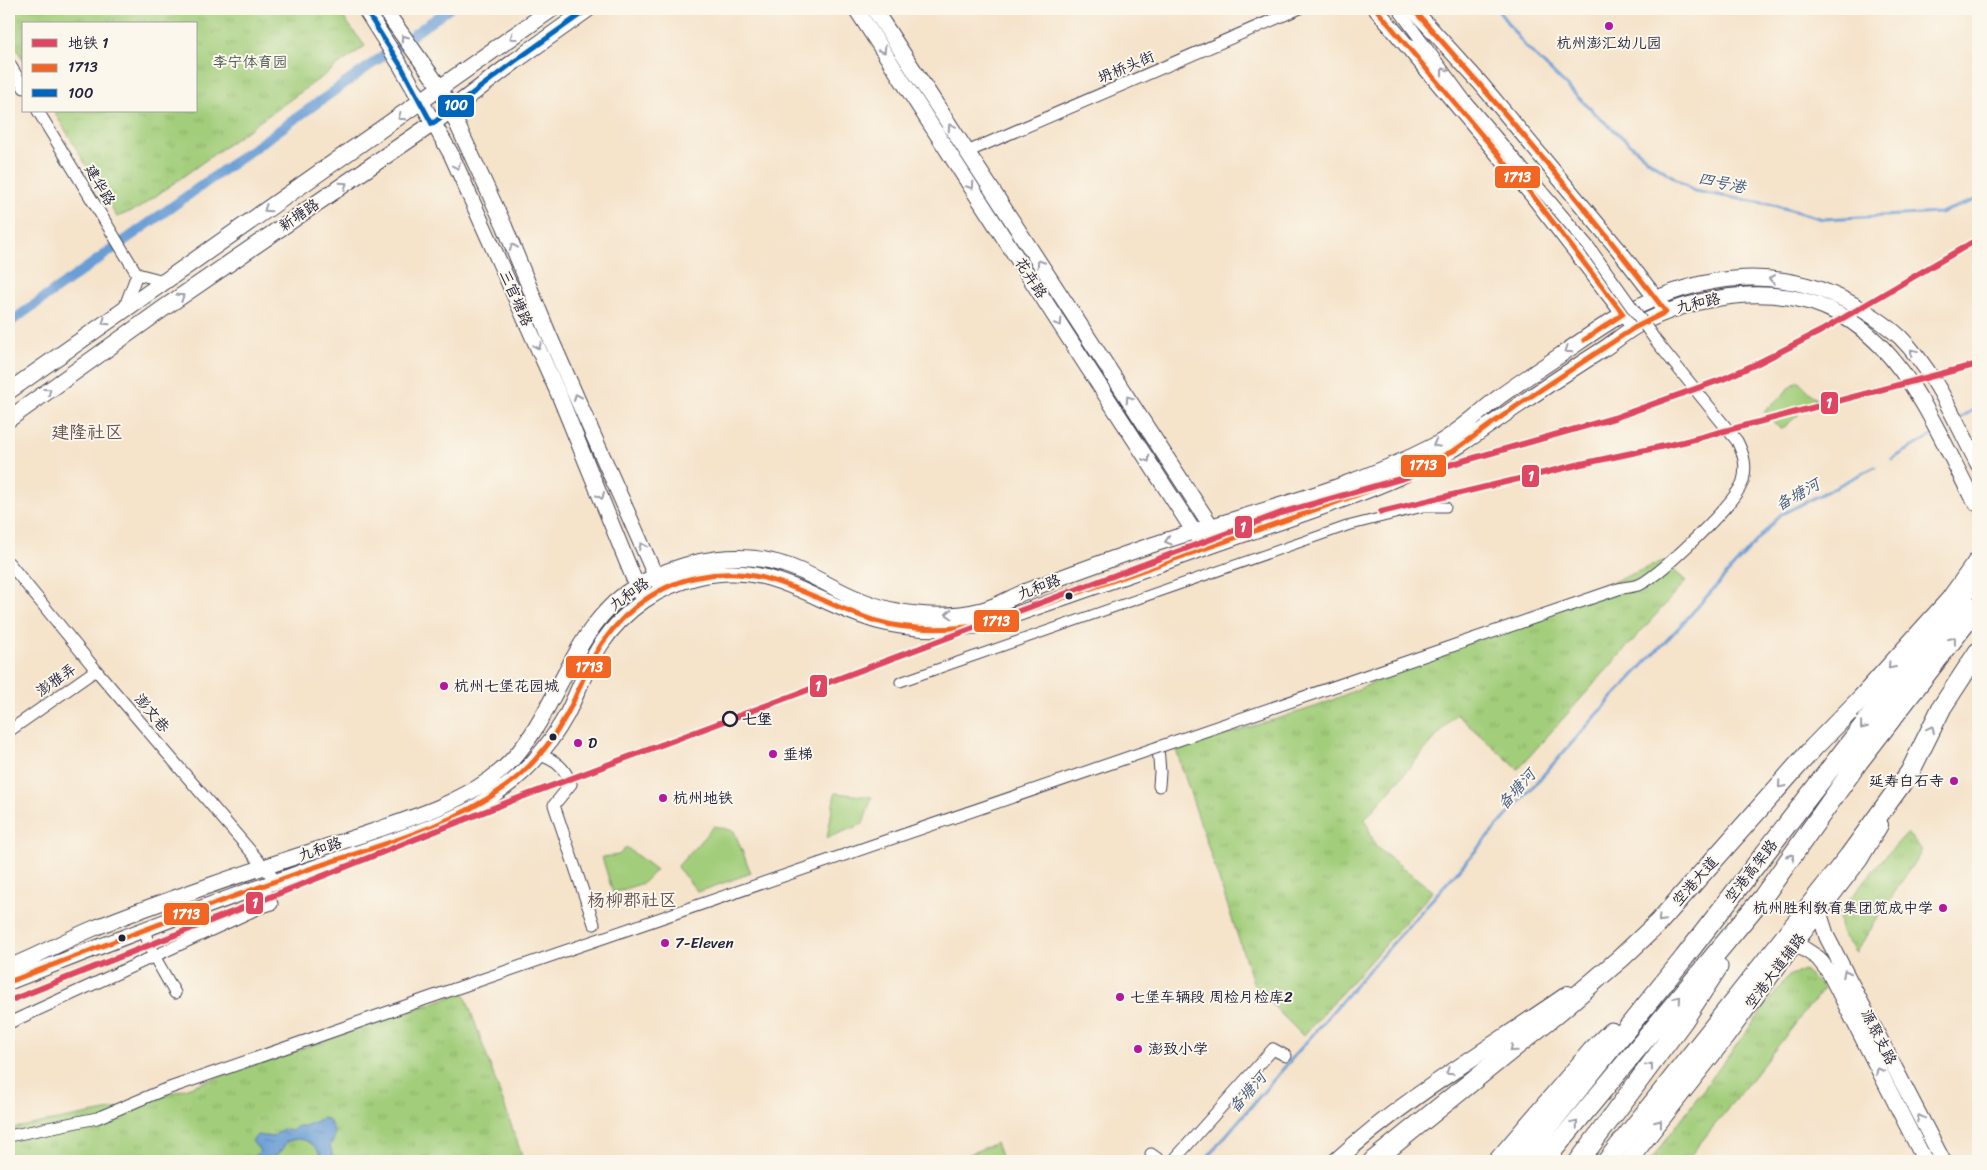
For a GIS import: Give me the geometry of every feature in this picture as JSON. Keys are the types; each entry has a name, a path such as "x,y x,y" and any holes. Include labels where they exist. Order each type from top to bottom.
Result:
{"main road":[{"name":"新塘路","path":"9,391 441,89 552,9"},
{"name":"新塘路","path":"9,419 164,308 432,124 588,9"},
{"name":"空港大道","path":"1373,1161 1521,1042 1621,958 1658,923 1813,748 1860,700 1950,600 1978,561"},
{"name":"空港高架路","path":"1544,1161 1763,897 1853,755 1978,577"},
{"name":"空港高架路","path":"1520,1161 1684,958 1978,607"},
{"path":"1607,1161 1849,856 1910,772 1942,706 1978,652"},
{"name":"空港大道辅路","path":"1629,1161 1860,859 1910,772"},
{"path":"1579,1161 1683,1021 1763,897"},
{"path":"1336,1161 1366,1134 1438,1079 1621,958"},
{"path":"1498,1161 1592,1051 1684,958"}],"street":[{"name":"三官塘路","path":"365,9 401,66 422,102 432,124 451,154 559,395 643,600"},
{"name":"三官塘路","path":"384,9 441,89 504,225 549,335 662,590"},
{"name":"花卉路","path":"856,9 1205,548"},
{"name":"花卉路","path":"874,9 1222,542"},
{"name":"坍桥头街","path":"967,152 1298,9"},
{"path":"1376,9 1394,28 1532,196 1634,328"},
{"path":"1398,9 1465,100"},
{"path":"1413,9 1481,84 1662,305"},
{"path":"9,1136 97,1118 170,1088 1618,589 1639,584 1653,576 1721,514 1734,497 1742,483 1746,465 1743,452 1737,441 1656,341 1589,247 1428,58 1394,28"},
{"path":"9,63 22,85"},
{"name":"建华路","path":"39,112 137,274"},
{"path":"124,309 137,274 164,281"},
{"name":"九和路","path":"9,982 143,929 418,832 472,809 508,784 539,755 567,714 592,659 604,640 643,600 662,590 698,577 721,573 760,575 776,579 856,614 877,621 906,627 961,629 989,624 1380,487 1455,450 1518,405 1634,328 1677,290 1699,284 1746,277 1768,278 1823,290 1866,312 1899,336 1928,371 1978,464"},
{"name":"九和路","path":"9,967 43,954 86,931 214,883 433,810 482,786 505,769 522,750 576,651 604,612 636,585 655,576 687,564 712,559 741,557 784,564 861,601 900,612 927,614 981,611 1033,588 1147,547 1366,476 1438,444 1504,393 1624,314 1662,305 1760,295 1785,296 1816,304 1842,315 1860,326 1904,372 1971,496 1978,504"},
{"path":"900,682 1347,526 1423,507 1446,507"},
{"name":"澎文巷","path":"9,563 96,670 264,867 269,883"},
{"name":"澎雅弄","path":"9,731 96,670"},
{"path":"1158,747 1159,786"},
{"path":"539,755 549,758 567,772 571,784 554,805 594,924"},
{"path":"9,1023 259,908 272,904 269,883"},
{"name":"源聚支路","path":"1819,912 1827,937 1942,1161"},
{"path":"143,929 154,956 175,993"},
{"name":"源聚支路","path":"1795,943 1818,958 1829,972 1925,1161"},
{"path":"1173,1161 1273,1048 1286,1056"},
{"path":"1151,1154 1161,1161"}],"green space":[{"name":"李宁体育园","path":"9,9 337,9 365,46 139,208 117,217 55,112 198,112 198,22 22,22 22,58 9,36"},
{"path":"1798,380 1816,399 1781,430 1764,412"},
{"path":"1663,561 1686,581 1518,769 1456,714 1365,819 1376,847 1433,891 1303,1036 1255,988 1176,750 1318,706"},
{"path":"835,793 872,797 863,824 827,838"},
{"path":"714,826 734,831 751,873 698,892 677,867"},
{"path":"1907,833 1922,850 1856,952 1841,933 1839,912"},
{"path":"626,847 656,870 643,883 613,893 602,857 619,855"},
{"path":"1804,970 1824,988 1686,1161 1650,1161 1788,976"},
{"path":"464,992 524,1161 9,1161 9,1129 138,1105"},
{"path":"996,1143 1003,1161 953,1161"}],"water":[{"path":"323,1118 329,1120 334,1130 335,1136 330,1145 334,1161 324,1161 314,1146 305,1140 299,1139 286,1142 276,1155 250,1161 260,1151 252,1141 257,1135 273,1137 282,1129 292,1131 297,1126 305,1126"}],"waterway":[{"path":"9,323 449,9"},
{"name":"四号港","path":"1497,9 1525,46 1601,119 1651,162 1694,191 1769,204 1823,219 1940,213 1978,199"},
{"name":"备塘河","path":"1960,418 1978,407"},
{"name":"备塘河","path":"1892,459 1935,434"},
{"name":"备塘河","path":"1204,1161 1351,990 1613,697 1780,515 1875,467"}],"metro line":[{"name":"1","path":"9,1001 511,801 1281,513 1614,418 1723,379 1821,331 1978,239"},
{"name":"1","path":"1381,512 1581,464 1683,442 1978,364"}],"transit line":[{"name":"100","path":"365,9 401,66 432,124 588,9"},
{"name":"1713","path":"1376,9 1533,196 1623,314 1584,340"},
{"name":"1713","path":"9,982 301,872 406,837 432,827 482,802 514,780 547,745 567,714 593,658 612,630 624,617 651,596 681,581 723,574 747,575 769,579 790,586 853,613 890,625 932,629 961,628 989,624 1380,487 1455,450 1518,405 1634,328 1666,312 1542,158 1413,9"}],"place":[{"name":"杭州澎汇幼儿园","path":"1609,26"},
{"name":"杭州七堡花园城","path":"444,686"},
{"name":"七堡","path":"730,719"},
{"name":"D","path":"578,743"},
{"name":"垂梯","path":"773,754"},
{"name":"延寿白石寺","path":"1954,781"},
{"name":"杭州地铁","path":"663,798"},
{"name":"杭州胜利教育集团笕成中学","path":"1943,908"},
{"name":"7-Eleven","path":"665,943"},
{"name":"七堡车辆段 周检月检库2","path":"1120,997"},
{"name":"澎致小学","path":"1138,1049"}],"district":[{"name":"建隆社区","path":"87,432"},
{"name":"杨柳郡社区","path":"632,900"}]}
